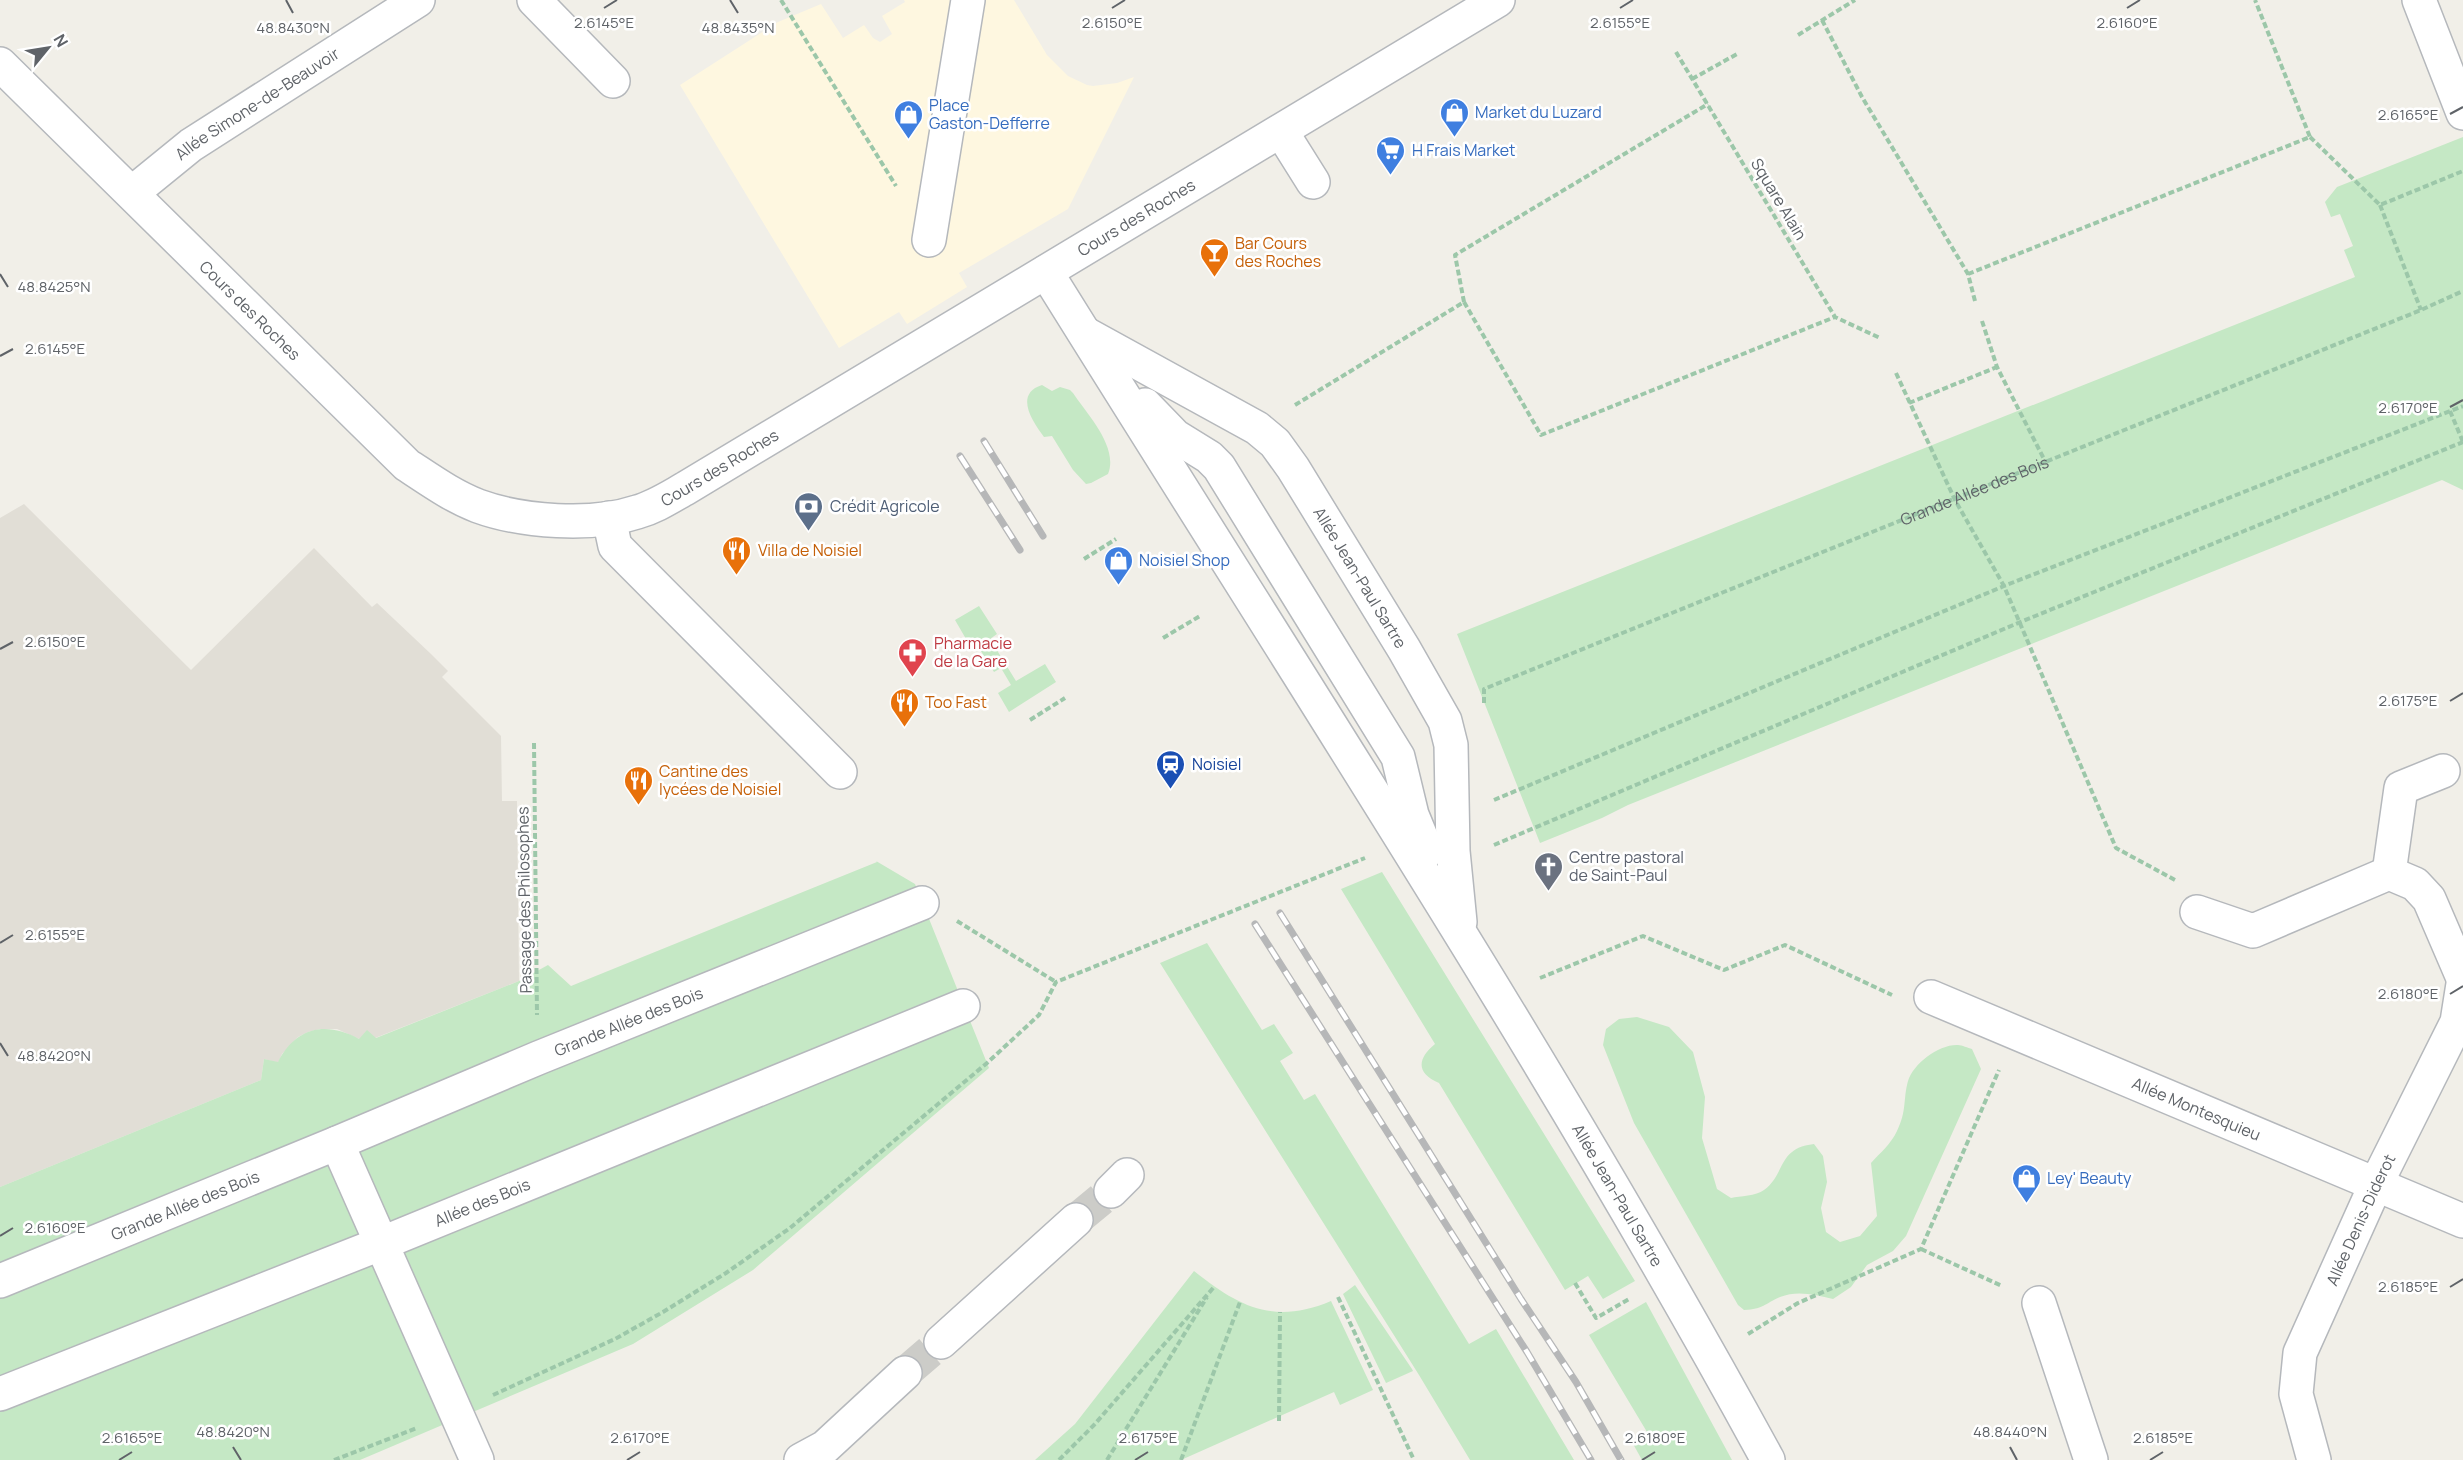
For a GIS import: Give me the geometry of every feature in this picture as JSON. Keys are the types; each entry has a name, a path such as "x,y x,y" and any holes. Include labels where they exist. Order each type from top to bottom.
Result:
{"street":[{"name":"Allée Simone-de-Beauvoir","path":"132,192 191,145 418,0"},
{"path":"534,0 613,81"},
{"path":"929,240 968,0"},
{"name":"Cours des Roches","path":"0,64 407,465 450,493 480,506 543,519 591,520 635,513 678,492 1498,0"},
{"path":"2419,0 2463,113"},
{"path":"1281,131 1313,182"},
{"name":"Allée Jean-Paul Sartre","path":"1046,272 1461,933 1601,1164 1704,1342 1768,1460"},
{"path":"1084,333 1157,420 1175,436 1209,457 1219,467 1398,757 1412,816 1461,933"},
{"name":"Allée Jean-Paul Sartre","path":"1084,333 1257,428 1275,443 1293,468 1445,721 1467,812 1456,892 1461,933"},
{"path":"609,518 615,546 840,772"},
{"path":"2389,873 2401,788 2443,771"},
{"path":"2197,912 2253,931 2389,873 2415,884 2429,899 2463,978"},
{"name":"Grande Allée des Bois","path":"0,1281 538,1058 922,903"},
{"name":"Allée Denis-Diderot","path":"2314,1460 2296,1394 2301,1353 2376,1184 2457,1022 2463,984"},
{"name":"Allée Montesquieu","path":"1931,997 2463,1221"},
{"name":"Allée des Bois","path":"0,1394 380,1244 963,1005"},
{"path":"337,1143 477,1460"},
{"path":"941,1342 1076,1220"},
{"path":"2039,1303 2091,1460"},
{"path":"819,1456 905,1373"}],"path":[{"path":"781,0 929,240"},
{"path":"1798,35 1855,0"},
{"path":"2255,0 2310,138 2380,205 2421,310"},
{"path":"1822,20 1862,97 1968,274 1975,301"},
{"name":"Square Alain","path":"1676,52 1835,316"},
{"path":"1692,79 1737,54"},
{"path":"1708,104 1455,255 1464,302 1541,435 1835,316 1880,338"},
{"path":"1968,274 2310,138"},
{"path":"2380,205 2463,171"},
{"name":"Grande Allée des Bois","path":"1484,713 1484,690 2046,463 2463,291"},
{"path":"1257,428 1464,302"},
{"path":"1982,321 1997,368 2046,463"},
{"path":"1909,403 1997,368"},
{"path":"1896,373 1955,500 2004,586 2116,848 2202,894 2197,912"},
{"path":"1467,812 2004,586 2463,406"},
{"path":"1491,847 2018,622 2463,442 2450,411"},
{"path":"1084,559 1116,539"},
{"path":"1162,638 1200,616"},
{"path":"1030,720 1065,698"},
{"name":"Passage des Philosophes","path":"534,743 538,1058"},
{"path":"334,1460 454,1412 615,1339 726,1273 790,1228 996,1055 1039,1015 1056,982 1405,843"},
{"path":"1540,978 1643,936 1724,970 1785,945 1895,996 1931,997"},
{"path":"1748,1334 1798,1303 1921,1249 2015,1034"},
{"path":"1921,1249 2039,1303"},
{"path":"1575,1283 1596,1318 1638,1294"},
{"path":"1059,1460 1094,1425 1214,1287 1107,1460"},
{"path":"1338,1297 1414,1460"},
{"path":"1181,1460 1240,1302"},
{"path":"1279,1421 1280,1312"}],"shaded area":[{"name":"Place Gaston-Defferre","path":"904,0 1014,0 1047,55 1068,76 1093,86 1117,83 1134,77 1068,209 959,273 967,287 907,324 899,312 839,348 680,85 778,22 821,4 843,38 864,25 873,38 880,42 892,34 882,16 905,2"},
{"path":"24,504 191,670 314,548 372,607 377,603 431,654 448,671 442,677 501,736 502,801 517,801 519,981 375,1038 359,1039 337,1029 308,1032 298,1037 282,1054 278,1063 264,1059 261,1080 0,1187 0,518"}],"green space":[{"path":"2463,137 2463,490 2442,480 1628,805 1540,843 1457,634 2355,277 2344,250 2353,246 2340,214 2331,217 2325,202 2337,187"},
{"path":"1042,385 1052,391 1060,387 1073,393 1100,431 1105,442 1109,453 1108,474 1086,484 1073,470 1052,436 1044,437 1031,416 1027,401 1034,389"},
{"path":"979,606 997,634 990,639 1016,681 1045,664 1056,682 1009,712 998,693 1011,685 1001,668 994,672 979,648 973,651 955,620"},
{"path":"876,861 915,884 989,1068 753,1270 633,1344 360,1460 0,1460 0,1187 261,1080 264,1059 278,1062 294,1041 313,1031 335,1030 359,1039 367,1030 376,1038 519,981 548,965 571,986"},
{"path":"1382,872 1635,1281 1603,1299 1588,1276 1565,1290 1439,1083 1426,1075 1422,1060 1435,1044 1341,889"},
{"path":"1207,943 1262,1030 1274,1024 1293,1053 1280,1061 1304,1100 1315,1094 1469,1344 1496,1329 1574,1460 1470,1460 1160,963"},
{"path":"1637,1017 1669,1027 1693,1052 1705,1097 1702,1138 1717,1189 1731,1198 1761,1192 1771,1184 1788,1156 1802,1146 1814,1144 1823,1156 1827,1182 1821,1208 1826,1232 1840,1242 1860,1236 1877,1216 1871,1163 1895,1136 1902,1117 1908,1081 1915,1068 1935,1051 1958,1045 1972,1049 1981,1069 1906,1236 1893,1251 1867,1265 1851,1287 1833,1299 1793,1294 1780,1297 1760,1307 1744,1310 1738,1305 1634,1123 1603,1045 1606,1029 1619,1019"},
{"path":"1194,1271 1210,1284 1242,1303 1274,1312 1292,1312 1331,1301 1373,1390 1340,1405 1334,1392 1181,1460 1035,1460 1075,1424"},
{"path":"1355,1285 1413,1371 1386,1383 1343,1294"},
{"path":"1646,1302 1732,1460 1642,1460 1632,1442 1647,1432 1589,1335"}],"tunnel":[{"path":"1076,1220 1111,1191"},
{"path":"905,1373 941,1342"}],"railway":[{"path":"984,441 1043,536"},
{"path":"960,456 1020,550"},
{"path":"1280,913 1521,1299 1576,1382 1621,1460"},
{"path":"1255,924 1527,1352 1591,1460"}],"place":[{"name":"Market du Luzard","path":"1454,138"},
{"name":"Place Gaston-Defferre","path":"908,140"},
{"name":"H Frais Market","path":"1391,176"},
{"name":"Bar Cours des Roches","path":"1214,278"},
{"name":"Crédit Agricole","path":"809,532"},
{"name":"Villa de Noisiel","path":"737,576"},
{"name":"Noisiel Shop","path":"1118,586"},
{"name":"Pharmacie de la Gare","path":"913,678"},
{"name":"Too Fast","path":"904,728"},
{"name":"Noisiel","path":"1171,790"},
{"name":"Cantine des lycées de Noisiel","path":"638,806"},
{"name":"Centre pastoral de Saint-Paul","path":"1548,892"},
{"name":"Ley' Beauty","path":"2026,1204"}]}
